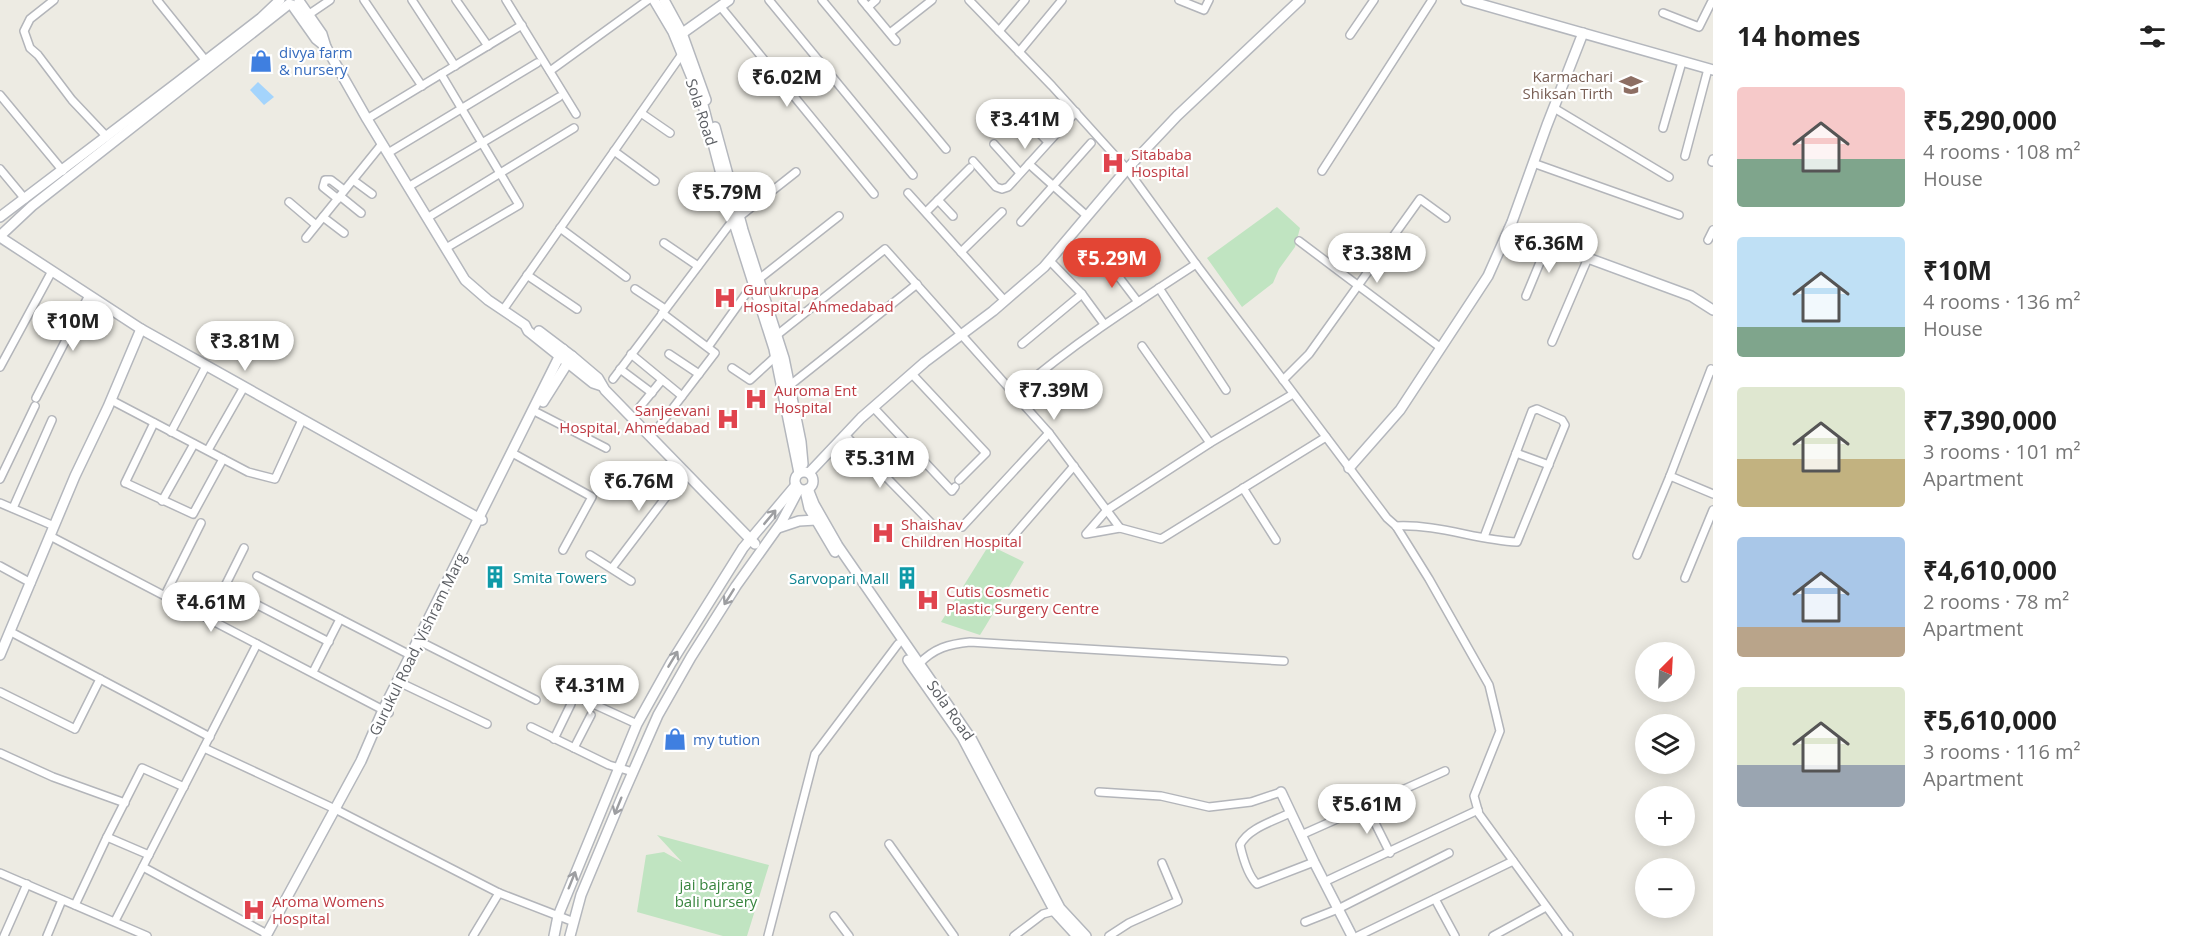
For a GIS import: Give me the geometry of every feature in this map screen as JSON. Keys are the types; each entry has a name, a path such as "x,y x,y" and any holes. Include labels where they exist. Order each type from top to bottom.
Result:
{"street":[{"path":"54,0 30,19 24,31 30,48 38,55 72,100 107,137"},
{"path":"308,15 330,0"},
{"path":"364,0 422,86"},
{"path":"411,0 455,66"},
{"path":"456,0 488,46"},
{"path":"506,0 576,114"},
{"path":"550,71 648,0"},
{"name":"Sola Road","path":"654,0 679,36 682,54 703,105 756,281 777,335 801,442 804,473"},
{"name":"Sola Road","path":"664,0 706,99 736,219"},
{"path":"679,36 729,0"},
{"path":"769,0 913,175"},
{"path":"822,0 946,149"},
{"path":"862,0 896,41"},
{"path":"868,7 876,0"},
{"path":"890,33 932,0"},
{"path":"969,0 1127,169 1293,394 1387,518 1396,526 1430,579 1489,685 1500,731 1474,796 1478,810 1568,936"},
{"path":"999,31 1025,0"},
{"path":"1019,52 1062,0"},
{"path":"1179,0 1204,10 1209,0"},
{"path":"802,488 795,479 873,407 1050,261 1127,169 1177,116 1300,0"},
{"path":"1350,35 1374,0"},
{"path":"1322,171 1432,0"},
{"path":"1467,0 1711,70 1685,156"},
{"path":"1663,13 1699,27 1712,3 1703,0"},
{"path":"160,1 206,61"},
{"path":"291,2 308,15 322,34 326,46 367,119 465,280 525,325 528,331 598,378 602,386 750,540 762,549"},
{"path":"0,217 261,18 291,2"},
{"path":"291,2 316,39 326,46"},
{"path":"291,2 32,206 0,236 141,329 480,519"},
{"path":"720,6 874,194"},
{"path":"367,119 522,25"},
{"path":"1349,468 1400,410 1488,276 1509,229 1583,33"},
{"path":"503,310 682,54"},
{"path":"1663,128 1682,62"},
{"path":"388,153 537,63"},
{"path":"441,74 519,205 446,248"},
{"path":"0,95 63,171"},
{"path":"408,187 559,97"},
{"path":"1554,108 1669,177"},
{"path":"1017,110 1048,142"},
{"path":"926,213 972,165 996,187 1002,189 1008,187 1076,112"},
{"path":"641,113 670,132"},
{"path":"427,218 574,128"},
{"path":"1021,222 1091,143"},
{"path":"306,238 382,144"},
{"path":"994,144 1020,173"},
{"path":"614,151 655,181"},
{"path":"1533,163 1678,214"},
{"path":"1029,164 1087,216"},
{"path":"0,169 25,199"},
{"path":"613,378 736,219 796,172"},
{"path":"353,180 372,194"},
{"path":"908,193 1005,300"},
{"path":"340,195 361,213"},
{"path":"1283,380 1310,354 1420,199 1446,218"},
{"path":"938,200 953,216"},
{"path":"289,202 316,225"},
{"path":"962,252 1002,212"},
{"path":"708,347 756,281 839,216"},
{"path":"323,217 344,233"},
{"path":"560,228 626,277"},
{"path":"1509,229 1691,296 1713,310"},
{"path":"1708,240 1713,230"},
{"path":"1299,241 1441,348"},
{"path":"664,243 698,266"},
{"path":"1526,296 1548,243"},
{"path":"777,335 885,249 1049,433 1120,528"},
{"path":"1552,342 1588,258"},
{"path":"1106,260 1138,302"},
{"path":"1050,261 1082,294 1104,324"},
{"path":"1015,394 1104,324 1196,264"},
{"path":"0,367 52,271"},
{"path":"527,275 577,309"},
{"name":"Sola Road","path":"756,281 804,473"},
{"path":"789,386 917,284"},
{"path":"1159,288 1227,390"},
{"path":"635,289 715,353 660,425"},
{"path":"1022,344 1082,294"},
{"path":"36,398 89,295"},
{"path":"0,655 141,329"},
{"path":"1143,346 1210,443"},
{"name":"Gurukul Road, Vishram Marg","path":"268,935 365,763 412,656 562,352"},
{"path":"631,354 682,396"},
{"path":"669,354 699,374"},
{"path":"732,368 750,380 775,357"},
{"name":"Gurukul Road, Vishram Marg","path":"386,711 403,684 480,519 538,413 571,359"},
{"path":"171,432 206,366"},
{"path":"620,369 652,393"},
{"path":"1637,555 1711,369 1713,371"},
{"path":"873,407 952,491 986,453 912,374"},
{"path":"639,408 662,380"},
{"path":"208,450 244,387"},
{"path":"1293,394 1210,443 1107,510 1086,534 1120,528 1161,539 1326,436"},
{"path":"111,400 248,472 275,479 302,420"},
{"path":"0,478 35,406"},
{"path":"1396,526 1425,526 1484,537 1517,542 1565,425 1562,420 1537,409 1532,411 1484,537"},
{"path":"538,413 606,448"},
{"path":"13,508 52,420"},
{"path":"154,423 125,483 193,514 223,459"},
{"path":"962,527 1049,433"},
{"path":"845,435 933,525"},
{"path":"162,501 194,444"},
{"path":"1516,453 1549,465"},
{"path":"516,455 592,497 563,550"},
{"path":"1009,541 1074,466"},
{"path":"612,568 685,472"},
{"path":"554,936 558,916 637,724 702,613 750,540 802,488 813,481 804,473"},
{"path":"1670,476 1713,494"},
{"path":"570,936 581,896 658,715 691,657 802,488"},
{"name":"Sola Road","path":"802,488 809,508 832,549 963,737 1057,910 1077,936"},
{"name":"Sola Road","path":"802,488 838,546 972,740 1057,910 1086,936"},
{"path":"1243,488 1276,540"},
{"path":"0,502 165,596 386,711"},
{"path":"1685,578 1713,510"},
{"path":"776,529 799,521 816,520"},
{"path":"165,596 201,524"},
{"path":"209,618 244,548"},
{"path":"590,555 631,581"},
{"path":"0,566 31,583"},
{"path":"257,576 412,656"},
{"path":"248,600 329,642"},
{"path":"313,672 340,619"},
{"path":"11,632 210,737"},
{"path":"919,664 941,646 970,642 1284,661"},
{"path":"423,643 536,700"},
{"path":"115,921 257,644"},
{"path":"768,936 815,754 898,644"},
{"path":"0,692 75,729 100,679"},
{"path":"403,684 487,724"},
{"path":"554,686 637,724"},
{"path":"554,739 571,704"},
{"path":"574,748 591,715"},
{"path":"531,727 609,765 633,772"},
{"path":"204,748 337,810 499,892 574,922"},
{"path":"0,753 53,777 124,803"},
{"path":"75,905 142,768 184,787"},
{"path":"1301,835 1444,771"},
{"path":"1099,792 1161,796 1209,807 1251,802 1281,792 1352,936"},
{"path":"1366,806 1390,853"},
{"path":"1324,882 1478,810"},
{"path":"1290,813 1249,833 1242,840 1240,845 1254,883 1257,884 1314,862"},
{"path":"107,837 149,855"},
{"path":"888,844 954,936"},
{"path":"1305,922 1338,909 1449,853"},
{"path":"1358,936 1513,861"},
{"path":"1109,936 1129,923 1178,901 1162,863"},
{"path":"143,867 268,935"},
{"path":"0,873 147,936"},
{"path":"4,936 27,884"},
{"path":"473,936 499,892"},
{"path":"1435,899 1454,936"},
{"path":"47,936 62,900"},
{"path":"1493,936 1546,907"},
{"path":"1014,936 1043,914 1057,910"},
{"path":"834,916 849,936"}],"green space":[{"path":"1277,207 1300,228 1295,247 1279,269 1273,283 1242,307 1207,258"},
{"path":"989,545 1024,562 985,627 980,635 941,622"},
{"name":"jai bajrang bali nursery","path":"657,835 769,865 747,936 723,936 637,912 646,855 664,852 682,862"}],"water":[{"path":"258,82 274,97 264,105 250,90"}],"place":[{"name":"divya farm & nursery","path":"261,61"},
{"name":"Karmachari Shiksan Tirth","path":"1631,85"},
{"name":"Sitababa Hospital","path":"1113,163"},
{"name":"Gurukrupa Hospital, Ahmedabad","path":"725,298"},
{"name":"Auroma Ent Hospital","path":"756,399"},
{"name":"Sanjeevani Hospital, Ahmedabad","path":"728,419"},
{"name":"Shaishav Children Hospital","path":"883,533"},
{"name":"Smita Towers","path":"495,577"},
{"name":"Sarvopari Mall","path":"907,578"},
{"name":"Cutis Cosmetic Plastic Surgery Centre","path":"928,600"},
{"name":"my tution","path":"675,739"},
{"name":"Aroma Womens Hospital","path":"254,910"}]}
